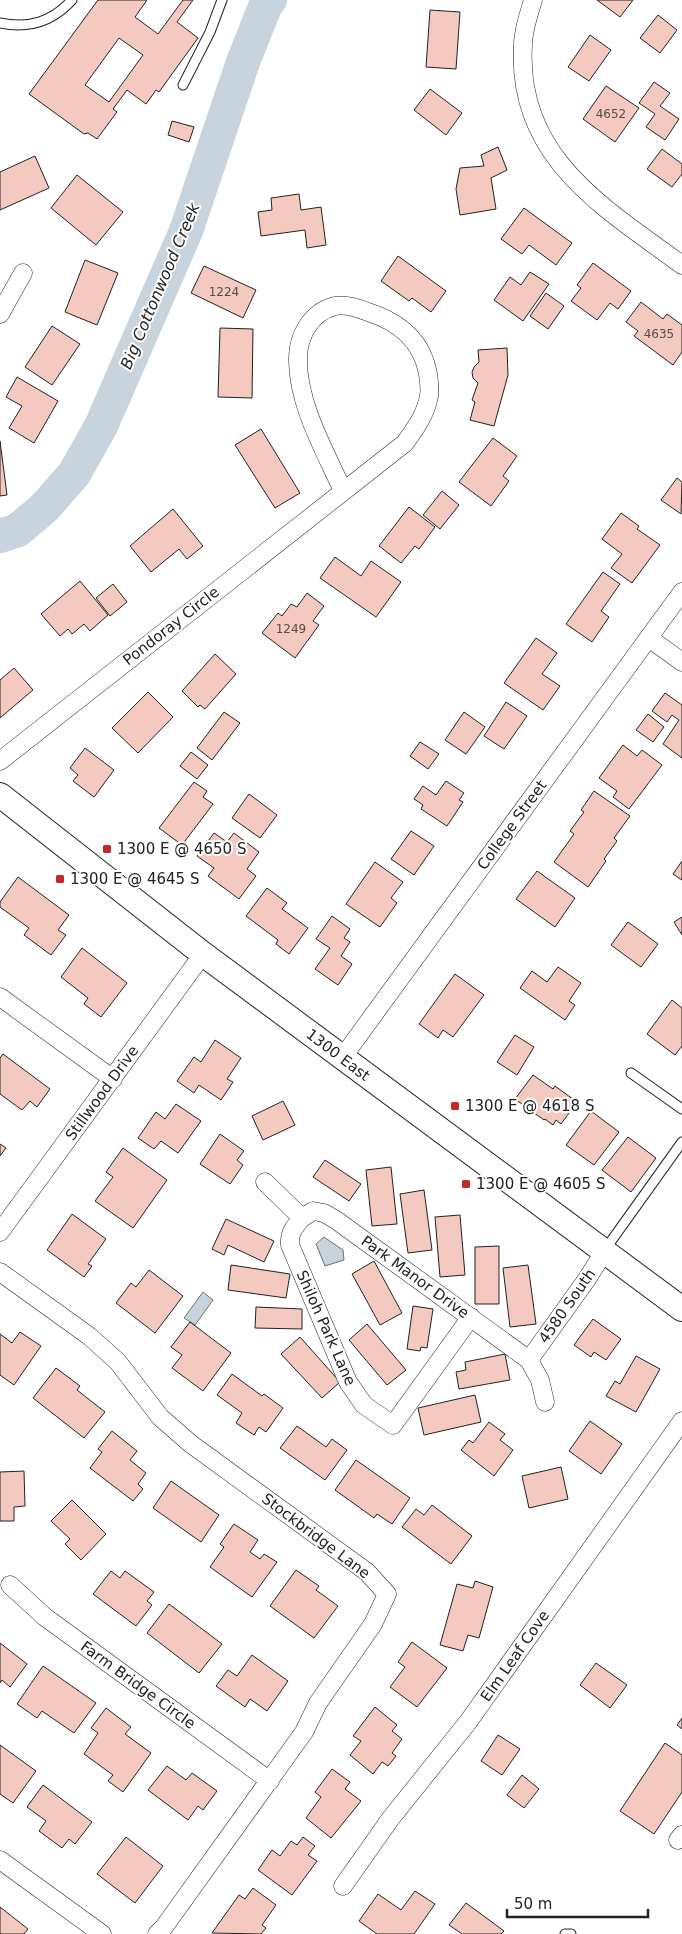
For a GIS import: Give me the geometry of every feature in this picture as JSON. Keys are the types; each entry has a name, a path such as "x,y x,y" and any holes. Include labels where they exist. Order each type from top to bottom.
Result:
{"main road":[{"name":"1300 East","path":"0,795 203,954 682,1309"}],"street":[{"path":"532,0 523,43 523,74 527,95 544,140 555,158 590,197 682,265"},
{"path":"0,314 23,273"},
{"name":"Pondoray Circle","path":"0,761 405,444 423,417 429,395 425,359 416,343 403,330 383,317 356,307 336,306 320,313 307,326 299,343 298,360 305,405 343,491"},
{"name":"College Street","path":"342,1058 682,592"},
{"path":"649,638 682,662"},
{"name":"Stillwood Drive","path":"0,1232 203,954"},
{"path":"0,997 113,1079"},
{"path":"266,1182 302,1218"},
{"name":"Park Manor Drive","path":"302,1218 313,1211 324,1213 336,1220 529,1360 540,1380 545,1402"},
{"name":"Shiloh Park Lane","path":"302,1218 293,1229 290,1236 290,1245 348,1382 364,1405 393,1426 470,1317"},
{"name":"4580 South","path":"529,1360 604,1252"},
{"name":"Stockbridge Lane","path":"0,1272 89,1336 118,1362 160,1416 191,1444 367,1572 387,1594 373,1624 318,1703 304,1732 164,1927 157,1934"},
{"name":"Elm Leaf Cove","path":"343,1886 391,1818 468,1722 682,1421"},
{"name":"Farm Bridge Circle","path":"10,1585 45,1617 270,1781"},
{"path":"0,1860 102,1934"}],"lane":[{"path":"0,22 27,25 44,21 61,12 72,0"},
{"path":"183,85 210,32 222,0"},
{"path":"631,1073 682,1110"},
{"path":"604,1252 682,1142"},
{"path":"565,1934 572,1934"}],"shaded area":[{"path":"324,1237 343,1250 344,1260 325,1266 316,1244"},
{"path":"203,1292 213,1300 195,1325 184,1318"}],"building":[{"path":"98,0 147,0 135,17 158,34 183,0 193,0 177,22 198,38 159,92 156,90 146,104 127,90 113,109 117,112 97,139 88,133 84,134 29,94","holes":["119,38 143,55 109,102 85,85"]},
{"path":"597,0 633,0 620,17"},
{"path":"430,10 460,12 456,69 426,67"},
{"path":"658,15 677,30 660,53 640,38"},
{"path":"590,35 611,50 589,81 568,67"},
{"path":"654,82 670,93 660,106 679,119 665,140 646,127 655,114 639,103"},
{"path":"606,86 639,108 615,142 583,119"},
{"path":"430,89 462,113 446,135 414,110"},
{"path":"172,121 194,127 189,142 168,135"},
{"path":"498,147 507,170 491,178 496,209 460,215 456,189 460,168 484,166 481,155"},
{"path":"662,149 682,164 682,174 672,187 647,169"},
{"path":"35,156 49,188 0,210 0,172"},
{"path":"77,175 123,212 96,245 51,208"},
{"path":"299,194 301,210 321,207 326,245 307,248 305,230 261,236 258,212 272,210 271,198"},
{"path":"524,208 572,243 556,265 529,245 522,254 501,239"},
{"path":"398,256 446,291 431,312 412,298 409,301 381,281"},
{"path":"85,260 118,273 97,325 65,312"},
{"path":"593,263 631,291 618,309 610,303 597,320 571,301 581,288 577,285"},
{"path":"204,266 256,290 243,318 191,293"},
{"path":"530,272 549,284 523,321 494,300 510,277 521,285"},
{"path":"546,293 564,306 548,329 530,316"},
{"path":"641,302 663,319 667,314 682,325 682,352 673,365 634,336 638,331 626,322"},
{"path":"52,326 80,344 52,385 25,367"},
{"path":"220,328 253,329 252,398 218,397"},
{"path":"507,348 508,375 494,426 470,420 475,402 472,400 478,383 473,378 472,372 479,362 478,350"},
{"path":"17,377 58,401 34,443 9,428 22,406 6,397"},
{"path":"261,429 300,493 275,508 235,445"},
{"path":"493,438 517,456 503,476 509,481 491,506 459,482"},
{"path":"0,441 7,495 0,496"},
{"path":"677,478 682,482 681,514 661,500"},
{"path":"442,491 459,505 440,529 423,515"},
{"path":"409,507 435,527 419,549 415,546 401,563 379,546"},
{"path":"173,509 203,546 187,559 179,549 151,572 130,546"},
{"path":"621,513 639,526 637,529 660,545 632,583 611,568 622,554 602,539"},
{"path":"335,557 361,576 371,561 401,582 376,617 320,578"},
{"path":"603,572 620,584 601,611 609,617 592,642 566,624"},
{"path":"80,581 108,615 90,631 84,624 72,634 68,629 60,636 41,614"},
{"path":"113,584 127,602 110,616 96,598"},
{"path":"307,593 324,606 313,621 319,625 295,658 262,633 278,613 282,616 291,604 297,607"},
{"path":"536,638 557,653 542,674 560,686 543,710 504,683"},
{"path":"215,654 236,674 205,709 200,705 198,707 182,691"},
{"path":"14,668 33,690 0,718 0,680"},
{"path":"148,692 173,717 138,753 112,728"},
{"path":"665,693 682,705 682,758 663,744 679,720 672,715 667,722 652,711"},
{"path":"506,702 527,716 504,749 484,736"},
{"path":"224,712 240,723 212,760 197,748"},
{"path":"464,712 485,727 466,754 445,740"},
{"path":"648,714 664,727 653,742 636,730"},
{"path":"420,742 439,754 428,769 410,756"},
{"path":"623,745 637,756 642,750 662,765 629,809 613,797 617,791 599,778"},
{"path":"85,748 114,770 94,797 73,781 78,775 70,768"},
{"path":"191,752 208,765 197,779 180,766"},
{"path":"446,781 464,793 459,800 463,802 447,826 421,809 423,805 414,799 423,786 436,795"},
{"path":"194,782 207,791 203,797 213,804 182,845 159,828"},
{"path":"594,791 630,816 614,838 617,841 588,887 554,862 574,834 570,831 584,812 581,810"},
{"path":"249,794 277,815 260,838 232,818"},
{"path":"411,831 434,846 414,875 391,859"},
{"path":"214,833 227,842 234,833 259,852 247,869 256,876 239,899 208,876 214,868 197,856"},
{"path":"682,861 682,880 673,874"},
{"path":"375,862 403,882 391,898 397,903 380,927 346,904"},
{"path":"537,871 575,898 555,927 516,899"},
{"path":"18,877 69,915 58,930 66,935 51,955 24,935 29,928 0,907 0,902"},
{"path":"267,888 287,903 282,909 308,928 289,954 276,944 278,940 246,916"},
{"path":"332,916 350,929 344,938 350,942 341,956 352,964 338,985 315,969 330,948 316,939"},
{"path":"682,917 682,935 674,922"},
{"path":"628,922 658,944 641,967 611,945"},
{"path":"82,948 127,983 101,1017 84,1004 88,998 61,977"},
{"path":"558,967 581,983 569,1001 575,1005 565,1020 520,988 532,971 547,982"},
{"path":"455,974 484,995 453,1037 443,1030 438,1038 419,1024"},
{"path":"672,1000 682,1008 682,1046 675,1055 647,1034"},
{"path":"515,1035 534,1047 517,1075 497,1062"},
{"path":"215,1040 241,1058 227,1079 233,1082 221,1100 199,1085 194,1093 177,1081 194,1057 201,1062"},
{"path":"3,1054 50,1089 37,1107 30,1101 22,1110 0,1094 0,1058"},
{"path":"533,1075 553,1089 555,1086 577,1102 561,1124 556,1120 553,1125 515,1099"},
{"path":"283,1101 295,1125 263,1140 252,1116"},
{"path":"176,1104 201,1121 178,1153 161,1141 154,1149 138,1138 156,1112 165,1119"},
{"path":"591,1111 619,1132 594,1165 566,1145"},
{"path":"220,1134 244,1151 237,1160 243,1165 230,1184 200,1164"},
{"path":"628,1137 656,1158 631,1192 602,1170"},
{"path":"0,1144 6,1148 0,1156"},
{"path":"123,1148 167,1180 133,1228 95,1201 113,1177 106,1172"},
{"path":"325,1160 361,1184 349,1201 313,1177"},
{"path":"391,1167 397,1224 372,1226 366,1170"},
{"path":"424,1190 432,1250 408,1253 400,1194"},
{"path":"72,1214 106,1239 88,1264 92,1266 84,1277 47,1250"},
{"path":"460,1215 465,1275 440,1277 435,1217"},
{"path":"226,1219 274,1241 264,1262 228,1245 224,1255 212,1249"},
{"path":"499,1246 499,1304 475,1304 475,1247"},
{"path":"374,1261 402,1313 380,1325 352,1274"},
{"path":"231,1265 290,1274 286,1298 228,1290"},
{"path":"528,1265 536,1324 510,1327 503,1268"},
{"path":"149,1270 183,1296 155,1333 116,1303 131,1283 136,1287"},
{"path":"413,1306 433,1309 427,1348 421,1347 420,1351 407,1349"},
{"path":"256,1307 302,1309 302,1329 255,1328"},
{"path":"593,1319 621,1339 606,1360 594,1352 591,1357 574,1345"},
{"path":"190,1322 231,1353 203,1391 172,1368 182,1355 171,1347"},
{"path":"367,1324 406,1370 387,1385 349,1340"},
{"path":"20,1332 41,1346 14,1385 0,1375 0,1334 12,1343"},
{"path":"300,1337 340,1382 322,1398 281,1354"},
{"path":"505,1354 510,1380 459,1389 456,1372 466,1370 465,1362"},
{"path":"636,1356 660,1369 636,1412 606,1396 615,1381 620,1384"},
{"path":"56,1368 80,1386 77,1390 105,1412 84,1438 33,1398"},
{"path":"232,1374 262,1396 264,1394 283,1408 266,1432 259,1427 254,1435 236,1423 242,1413 217,1395"},
{"path":"475,1395 481,1422 424,1435 418,1408"},
{"path":"590,1421 622,1444 601,1474 569,1451"},
{"path":"489,1422 505,1434 500,1440 513,1450 494,1476 461,1450 469,1440 473,1443"},
{"path":"297,1426 326,1447 332,1439 347,1450 325,1480 280,1448"},
{"path":"112,1431 137,1451 130,1460 146,1473 138,1484 143,1489 133,1501 90,1468 102,1452 98,1449"},
{"path":"356,1460 410,1498 392,1524 377,1514 374,1518 335,1490"},
{"path":"561,1467 568,1499 529,1508 522,1476"},
{"path":"24,1471 25,1506 14,1507 14,1521 0,1521 0,1472"},
{"path":"171,1481 219,1515 201,1542 153,1508"},
{"path":"72,1500 106,1534 81,1560 65,1544 70,1539 51,1521"},
{"path":"432,1505 472,1536 451,1564 402,1527 416,1509 424,1515"},
{"path":"234,1524 258,1540 250,1552 260,1559 264,1554 277,1562 252,1597 210,1567 224,1547 220,1544"},
{"path":"296,1570 319,1586 316,1590 338,1606 314,1638 270,1606"},
{"path":"111,1571 120,1578 125,1571 154,1592 147,1601 152,1605 136,1626 93,1594"},
{"path":"475,1581 493,1587 479,1638 468,1635 463,1651 440,1645 457,1584 473,1588"},
{"path":"169,1604 222,1644 199,1673 147,1633"},
{"path":"412,1642 447,1668 417,1707 390,1687 405,1667 398,1662"},
{"path":"0,1643 27,1664 10,1687 2,1680 0,1683"},
{"path":"252,1655 288,1681 267,1711 250,1699 245,1707 216,1686 228,1670 237,1676"},
{"path":"596,1663 627,1685 610,1708 580,1685"},
{"path":"43,1666 96,1703 74,1733 42,1711 37,1718 17,1704"},
{"path":"375,1707 397,1725 392,1731 402,1739 392,1753 396,1756 388,1766 382,1762 373,1774 350,1755 361,1741 353,1736"},
{"path":"106,1708 131,1727 125,1734 151,1753 123,1792 108,1781 113,1775 84,1754 98,1733 91,1728"},
{"path":"682,1718 682,1729 677,1725"},
{"path":"498,1735 520,1749 502,1775 481,1761"},
{"path":"665,1743 682,1755 682,1792 654,1834 620,1811"},
{"path":"0,1745 36,1771 13,1803 0,1794"},
{"path":"167,1766 186,1780 192,1773 217,1791 203,1810 198,1806 188,1820 148,1790"},
{"path":"332,1769 350,1782 345,1789 361,1801 331,1838 306,1818 321,1797 315,1792"},
{"path":"522,1775 539,1789 524,1808 507,1795"},
{"path":"43,1785 92,1822 75,1844 69,1839 62,1848 39,1831 46,1821 27,1807"},
{"path":"126,1837 163,1866 135,1903 97,1874"},
{"path":"303,1837 315,1846 308,1855 317,1861 292,1895 258,1870 272,1850 280,1856 291,1841 297,1845"},
{"path":"253,1888 276,1905 262,1925 266,1928 261,1934 212,1933 239,1895 245,1899"},
{"path":"415,1891 435,1904 414,1934 377,1934 359,1921 378,1894 401,1910"},
{"path":"466,1903 504,1931 501,1934 462,1934 449,1925"},
{"path":"0,1907 28,1929 24,1934 0,1934"}],"waterway":[{"name":"Big Cottonwood Creek","path":"0,536 18,530 45,507 74,474 101,426 186,231 243,62 266,4 270,0"}],"place":[{"name":"1300 E @ 4650 S","path":"107,849"},
{"name":"1300 E @ 4645 S","path":"60,879"},
{"name":"1300 E @ 4618 S","path":"455,1106"},
{"name":"1300 E @ 4605 S","path":"466,1184"}]}
